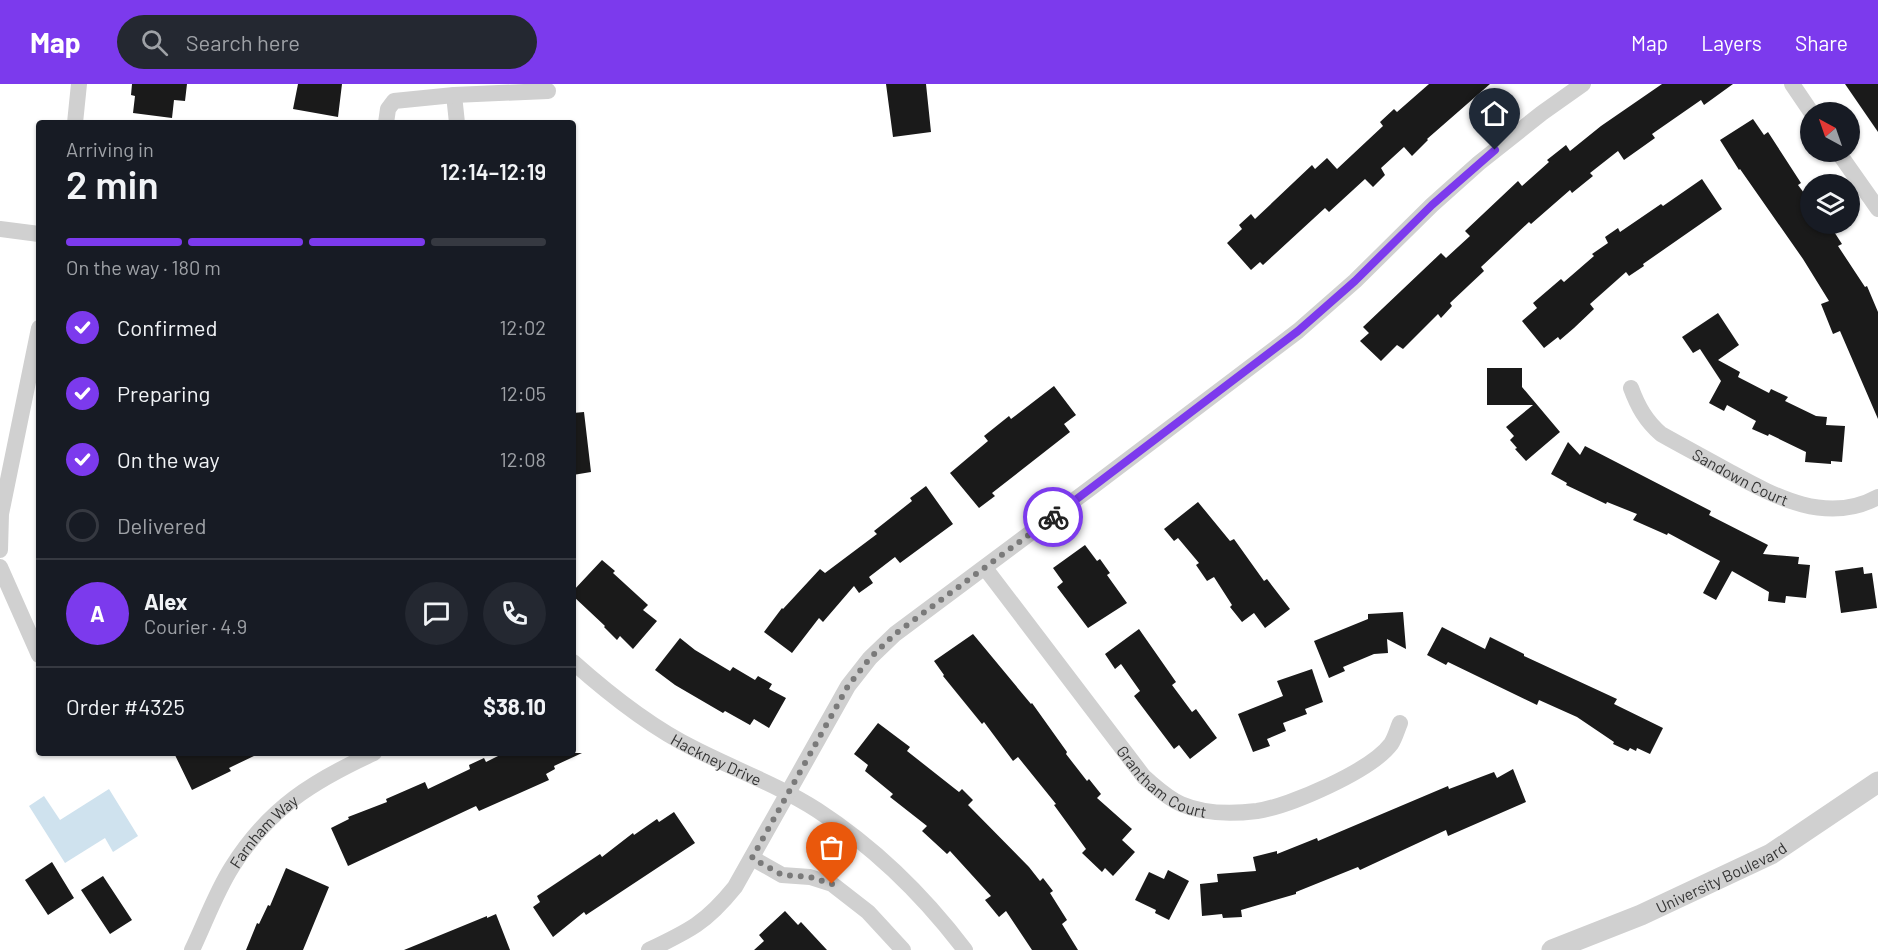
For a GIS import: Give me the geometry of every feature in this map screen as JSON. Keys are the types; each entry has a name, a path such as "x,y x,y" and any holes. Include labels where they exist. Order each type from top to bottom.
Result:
{"street":[{"path":"75,120 79,84"},
{"path":"649,950 691,930 716,911 735,887 848,686 870,658 895,634 986,568 1298,331 1355,281 1432,205 1479,163 1583,84"},
{"path":"1792,84 1804,102"},
{"path":"386,120 388,109 394,101 454,95 548,91"},
{"path":"454,95 457,120"},
{"path":"1845,162 1878,209"},
{"path":"0,229 36,234"},
{"path":"0,550 7,451 36,340"},
{"name":"Sandown Court","path":"1632,388 1637,404 1648,423 1661,434 1773,495 1798,505 1825,509 1850,507 1878,497"},
{"path":"0,567 35,636"},
{"name":"Grantham Court","path":"986,568 1144,777 1164,794 1182,804 1207,811 1233,813 1260,811 1305,795 1371,762 1390,744 1400,723"},
{"name":"Hackney Drive","path":"576,665 607,692 649,722 694,749 787,792 860,841 899,875 947,926 965,950"},
{"name":"Farnham Way","path":"192,950 231,868 251,839 275,813 302,791 333,772 368,756"},
{"name":"University Boulevard","path":"1552,950 1641,915 1751,865 1801,836 1878,782"},
{"path":"752,858 782,875 810,877 832,884 868,912 903,950"}],"water":[{"path":"109,789 138,836 113,852 105,838 65,863 29,806 44,796 60,820"}],"building":[{"path":"132,84 187,84 185,101 174,100 172,118 133,113 135,96 131,95"},
{"path":"298,84 342,84 338,117 293,109"},
{"path":"886,84 926,84 931,132 893,137"},
{"path":"1429,84 1490,84 1427,139 1412,156 1404,147 1381,168 1385,175 1373,187 1365,179 1329,212 1325,208 1263,265 1260,262 1251,270 1227,243 1242,229 1239,225 1251,214 1255,219 1312,165 1315,169 1327,158 1337,169 1383,126 1380,122 1394,109 1397,112"},
{"path":"1662,84 1733,84 1704,105 1701,100 1652,134 1655,138 1624,160 1618,151 1590,173 1593,176 1572,193 1570,190 1531,224 1529,222 1481,267 1484,271 1450,303 1452,306 1441,318 1438,314 1403,349 1397,345 1381,361 1360,341 1369,333 1363,327 1441,253 1446,258 1470,236 1465,231 1518,181 1522,186 1549,162 1547,160 1566,145 1570,151 1601,126"},
{"path":"1845,84 1878,84 1878,132 1860,106 1860,102 1857,102"},
{"path":"1753,119 1764,135 1768,132 1800,181 1798,185 1800,188 1800,234 1836,234 1842,244 1838,246 1865,287 1867,286 1878,312 1878,419 1840,331 1833,334 1821,304 1829,301 1803,259 1720,140"},
{"path":"1702,179 1722,209 1629,276 1626,272 1590,304 1594,309 1574,328 1560,340 1558,337 1544,348 1522,321 1537,308 1533,303 1561,279 1564,282 1594,256 1592,254 1608,243 1605,237 1618,228 1620,232"},
{"path":"1718,313 1739,345 1718,360 1740,372 1738,377 1769,393 1771,389 1788,397 1785,401 1816,416 1827,417 1826,425 1845,426 1842,462 1831,461 1831,464 1805,462 1806,452 1769,434 1768,436 1752,429 1756,421 1727,405 1724,411 1709,403 1721,381 1700,349 1693,353 1682,337"},
{"path":"1487,368 1522,368 1522,387 1560,432 1526,461 1515,449 1517,448 1510,440 1514,436 1506,427 1533,405 1487,405"},
{"path":"1054,386 1076,415 1064,424 1070,432 992,493 995,496 979,508 950,473 988,441 984,436 1009,416 1011,419"},
{"path":"584,412 591,472 576,474 576,413"},
{"path":"1568,442 1580,455 1585,446 1711,511 1709,515 1768,545 1763,554 1799,557 1798,564 1810,565 1806,598 1786,596 1785,603 1768,601 1769,592 1732,571 1716,600 1703,593 1720,561 1668,533 1667,535 1633,520 1637,514 1607,502 1606,504 1566,485 1567,483 1551,474"},
{"path":"926,486 953,524 900,563 895,557 869,577 873,583 859,593 854,586 823,622 819,618 792,653 764,632 782,608 820,569 825,573 877,534 874,531 912,501 910,498"},
{"path":"1198,502 1230,541 1234,539 1264,581 1267,579 1290,609 1265,628 1254,613 1242,622 1230,607 1232,605 1214,577 1207,581 1196,565 1199,563 1178,538 1174,541 1164,529"},
{"path":"1085,545 1097,561 1100,559 1110,573 1107,575 1127,603 1088,628 1057,587 1063,582 1053,568"},
{"path":"602,560 648,605 643,610 657,621 633,649 620,636 617,640 576,599 576,588"},
{"path":"1863,567 1864,574 1872,573 1877,608 1841,613 1835,571"},
{"path":"1403,612 1406,649 1387,639 1388,653 1374,654 1343,667 1345,671 1329,678 1314,641 1368,619 1368,614"},
{"path":"1442,627 1485,649 1490,637 1524,656 1617,699 1614,704 1663,728 1650,754 1637,748 1636,751 1630,748 1628,751 1613,744 1614,742 1577,717 1539,700 1537,705 1448,662 1446,665 1427,655"},
{"path":"1139,629 1176,682 1172,685 1192,712 1196,709 1217,738 1190,759 1179,745 1174,749 1134,696 1140,691 1121,664 1115,669 1105,654"},
{"path":"973,634 1032,703 1067,752 1066,754 1087,781 1089,779 1101,794 1097,798 1132,829 1122,840 1135,852 1113,876 1105,868 1102,872 1082,853 1086,849 1054,805 1056,804 1018,757 1013,761 984,722 982,724 943,676 934,661"},
{"path":"680,638 730,671 733,667 755,680 758,676 772,684 769,689 786,698 769,728 754,719 750,725 725,711 723,713 675,685 655,670"},
{"path":"1312,669 1323,702 1305,709 1307,714 1283,723 1286,731 1267,739 1270,746 1253,752 1238,714 1283,696 1277,681"},
{"path":"878,723 910,747 907,751 959,792 962,789 973,800 968,805 1040,881 1043,878 1053,891 1050,893 1067,920 1062,924 1078,950 1032,950 1006,911 999,917 985,900 991,896 950,851 947,854 922,831 927,826 890,797 893,794 865,771 868,765 854,754"},
{"path":"175,756 254,756 229,768 231,771 192,790"},
{"path":"498,756 576,756 554,766 555,769 546,774 549,780 479,811 476,806 348,866 331,828 349,819 348,817 387,802 386,799 425,782 428,789 470,769 469,765 484,758 486,762"},
{"path":"1513,769 1526,802 1448,836 1446,830 1360,870 1358,867 1296,892 1296,894 1241,910 1242,917 1223,918 1222,914 1202,916 1200,884 1218,882 1217,874 1256,871 1253,857 1277,851 1277,854 1317,838 1318,841 1448,786 1449,789 1494,772 1497,778"},
{"path":"674,812 695,843 586,915 584,912 553,937 533,907 540,902 537,896 600,854 602,857 633,833 634,835 657,819 659,822"},
{"path":"52,862 74,898 48,915 25,880"},
{"path":"286,868 329,887 303,950 246,950 257,923 259,924 268,905 270,906"},
{"path":"1168,870 1189,881 1169,920 1155,913 1156,910 1135,900 1149,872 1164,879"},
{"path":"103,876 132,920 110,934 81,890"},
{"path":"785,911 798,925 801,922 827,950 754,950 764,941 759,935"},
{"path":"496,914 510,950 404,950 487,916 487,918"}],"way so far":[{"path":"832,884 810,877 782,875 752,858 848,686 870,658 895,634 1053,517"}],"route":[{"path":"1053,517 1298,331 1355,281 1432,205 1495,150"}]}
